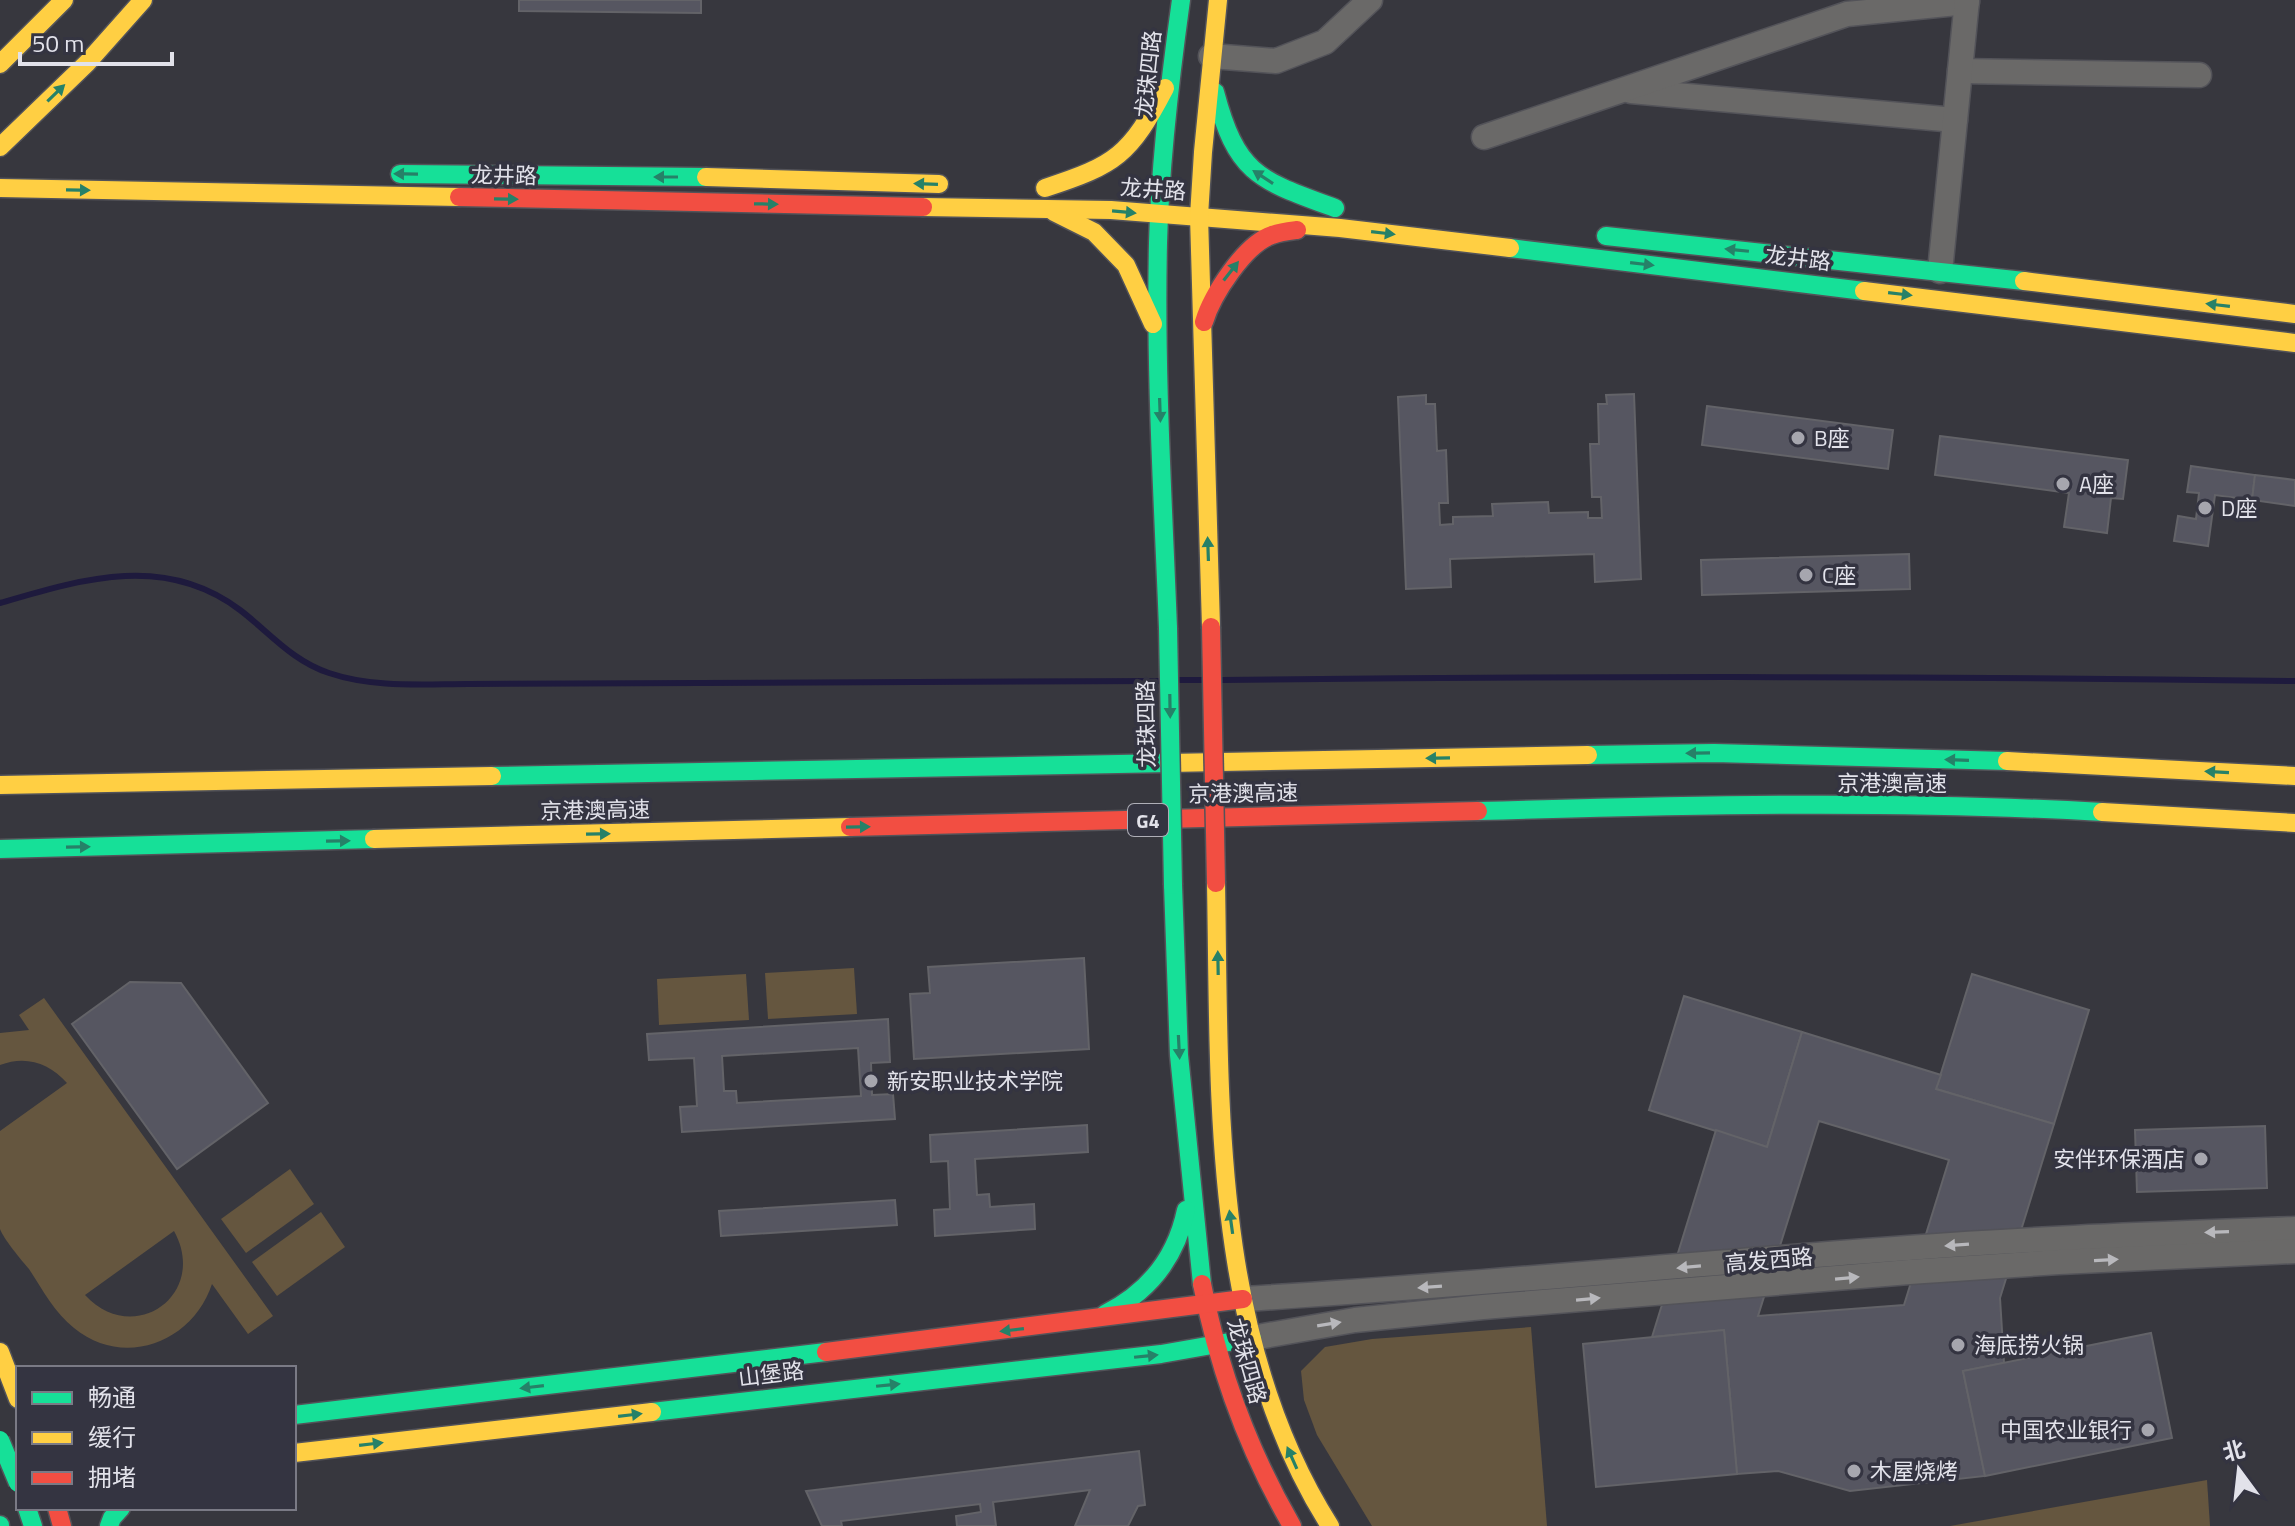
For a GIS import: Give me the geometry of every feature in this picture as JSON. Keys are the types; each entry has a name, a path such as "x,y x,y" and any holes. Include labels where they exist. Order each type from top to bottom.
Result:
{"main road":[{"path":"0,64 64,0"},
{"path":"0,147 87,63 143,0"},
{"name":"龙珠四路","path":"1181,0 1171,74 1181,195 1199,216 1221,1112 1228,1197 1243,1299 1262,1378 1280,1431 1302,1481 1330,1526"},
{"name":"龙珠四路","path":"1218,0 1211,56 1181,195 1160,214 1157,332 1179,1055 1198,1259 1216,1345 1241,1427 1292,1526"},
{"path":"1211,56 1219,112 1224,129 1241,160 1259,177 1342,209 1278,203"},
{"name":"龙井路","path":"1100,190 1038,187 1105,165 1122,153 1142,129 1171,74"},
{"name":"龙井路","path":"383,173 724,177 954,184"},
{"name":"龙井路","path":"0,188 1046,209 1199,216 1340,228 2295,343"},
{"name":"龙井路","path":"1139,192 1223,198"},
{"path":"1046,209 1094,232 1118,256 1133,278 1157,332"},
{"path":"1202,342 1204,319 1213,297 1245,255 1270,235 1294,230 1340,228"},
{"name":"龙井路","path":"1583,234 1940,271 2295,314"},
{"name":"京港澳高速","path":"0,785 1714,753 2073,763 2295,776"},
{"path":"306,762 380,777"},
{"name":"京港澳高速","path":"0,849 1701,805 2029,808 2295,823"},
{"path":"1090,1320 1115,1310 1139,1294 1161,1271 1176,1249 1185,1224 1190,1178"},
{"name":"山堡路","path":"296,1415 1243,1299"},
{"name":"山堡路","path":"296,1453 1161,1354 1252,1338"},
{"path":"0,1352 16,1394"},
{"path":"0,1440 16,1478"}],"street":[{"path":"1211,56 1276,61 1325,42 1370,0"},
{"path":"1484,137 1847,14 1967,1 1940,271"},
{"path":"1960,71 2199,75"},
{"path":"1622,90 1955,120"},
{"name":"高发西路","path":"1243,1299 1475,1284 1907,1248 2295,1229"},
{"name":"高发西路","path":"1252,1338 1355,1320 1499,1306 1909,1272 2295,1251"}],"shaded area":[{"path":"854,968 857,1014 768,1019 765,973"},
{"path":"746,974 749,1020 659,1025 657,979"},
{"path":"44,998 273,1316 248,1334 212,1284 203,1304 173,1334 155,1343 114,1347 74,1328 61,1315 0,1229 0,1131 67,1083 53,1070 36,1063 19,1061 0,1065 0,1033 29,1030 19,1015","holes":["174,1231 182,1254 182,1275 174,1293 161,1306 144,1315 124,1316 104,1310 85,1295"]},
{"path":"290,1169 314,1204 246,1253 221,1219"},
{"path":"321,1212 345,1247 277,1296 252,1262"},
{"path":"1531,1327 1547,1526 1372,1526 1317,1435 1304,1400 1301,1371 1325,1347 1372,1339"},
{"path":"2207,1480 2210,1526 1950,1526"}],"building":[{"path":"519,0 701,0 701,13 519,11"},
{"path":"1634,394 1641,579 1595,582 1594,554 1450,559 1451,587 1406,589 1398,397 1426,395 1426,404 1435,404 1437,451 1446,450 1448,503 1439,503 1440,525 1453,524 1453,517 1493,516 1492,504 1548,502 1549,513 1588,512 1588,518 1602,518 1601,497 1592,497 1590,444 1599,444 1598,404 1607,404 1606,395"},
{"name":"B座","path":"1707,406 1893,430 1888,469 1702,445"},
{"name":"A座","path":"1940,436 2128,460 2123,499 2111,498 2107,533 2064,527 2069,493 1935,475"},
{"name":"D座","path":"2191,466 2255,475 2252,500 2215,495 2208,546 2174,541 2178,516 2196,519 2199,493 2187,492"},
{"path":"2255,475 2295,480 2295,506 2252,500"},
{"name":"C座","path":"1909,554 1910,589 1702,595 1701,560"},
{"path":"1084,958 1089,1049 914,1059 910,994 930,993 928,967"},
{"path":"1972,974 2089,1010 2054,1124 1936,1089"},
{"path":"130,982 181,983 268,1103 177,1169 72,1024"},
{"path":"1684,996 1802,1032 1767,1147 1649,1110"},
{"path":"888,1019 890,1062 871,1063 872,1095 893,1094 895,1119 682,1132 680,1107 697,1106 694,1058 649,1060 647,1034","holes":["858,1048 861,1096 737,1103 736,1091 724,1091 722,1056"]},
{"path":"1802,1032 1941,1075 1936,1089 2054,1124 2000,1298 2004,1363 1963,1371 1985,1476 1850,1491 1778,1471 1737,1474 1724,1330 1652,1337 1716,1130 1767,1147","holes":["1819,1121 1949,1160 1904,1305 1758,1316"]},
{"path":"1087,1125 1088,1152 975,1159 977,1195 989,1194 990,1207 1034,1204 1035,1229 935,1236 934,1210 950,1209 948,1161 931,1162 930,1135"},
{"name":"安伴环保酒店","path":"2265,1126 2267,1188 2137,1192 2135,1130"},
{"path":"895,1200 897,1225 721,1236 719,1211"},
{"path":"1724,1330 1737,1474 1596,1487 1583,1344"},
{"path":"2151,1333 2172,1438 1985,1476 1963,1371"},
{"path":"1139,1451 1145,1505 1138,1506 1128,1526 1075,1526 1090,1490 993,1502 996,1526 957,1526 956,1516 981,1512 980,1504 841,1521 842,1526 822,1526 806,1491"}],"waterway":[{"path":"0,603 62,586 123,576 153,576 182,581 212,592 240,610 292,654 316,668 346,678 380,683 1159,681"},
{"path":"1222,680 1758,677 2295,681"},
{"path":"1178,680 1203,680"}],"traffic: fast":[{"path":"1168,628 1157,291 1166,121 1181,0"},
{"path":"1215,92 1232,141 1255,171 1287,190 1335,208"},
{"path":"400,174 706,177"},
{"path":"1606,236 2024,281"},
{"path":"1510,248 1864,291"},
{"path":"1168,628 1173,885"},
{"path":"1588,755 1714,753 2007,761"},
{"path":"492,776 1169,763"},
{"path":"1478,811 1868,805 2102,812"},
{"path":"0,849 374,839"},
{"path":"1173,885 1179,1055 1202,1284"},
{"path":"1105,1314 1135,1295 1158,1272 1175,1243 1186,1210"},
{"path":"652,1412 1161,1354 1252,1338"},
{"path":"296,1415 826,1352"},
{"path":"0,1440 16,1478"},
{"path":"28,1510 33,1526"},
{"path":"109,1526 119,1510"}],"traffic: slow":[{"path":"0,64 64,0"},
{"path":"0,147 87,63 143,0"},
{"path":"1211,627 1199,216 1218,0"},
{"path":"1045,188 1089,172 1118,154 1141,129 1165,88"},
{"path":"706,177 939,184"},
{"path":"0,188 459,197"},
{"path":"923,207 1111,210 1340,228 1510,248"},
{"path":"1054,212 1094,232 1126,265 1153,324"},
{"path":"2024,281 2295,314"},
{"path":"1864,291 2295,343"},
{"path":"1169,763 1588,755"},
{"path":"2007,761 2295,776"},
{"path":"0,785 492,776"},
{"path":"2102,812 2295,823"},
{"path":"374,839 850,827"},
{"path":"1216,883 1222,1132 1242,1296 1262,1376 1291,1453 1330,1526"},
{"path":"0,1352 16,1394"},
{"path":"296,1453 652,1412"}],"traffic: jam":[{"path":"459,197 923,207"},
{"path":"1204,322 1222,285 1251,249 1272,235 1297,230"},
{"path":"1211,627 1216,883"},
{"path":"850,827 1478,811"},
{"path":"1202,1284 1217,1348 1237,1409 1262,1468 1292,1526"},
{"path":"826,1352 1243,1299"},
{"path":"58,1510 62,1526"}],"place":[{"name":"B座","path":"1798,438"},
{"name":"A座","path":"2063,484"},
{"name":"D座","path":"2205,508"},
{"name":"C座","path":"1806,575"},
{"name":"新安职业技术学院","path":"871,1081"},
{"name":"安伴环保酒店","path":"2201,1159"},
{"name":"海底捞火锅","path":"1958,1345"},
{"name":"中国农业银行","path":"2148,1430"},
{"name":"木屋烧烤","path":"1854,1471"}]}
